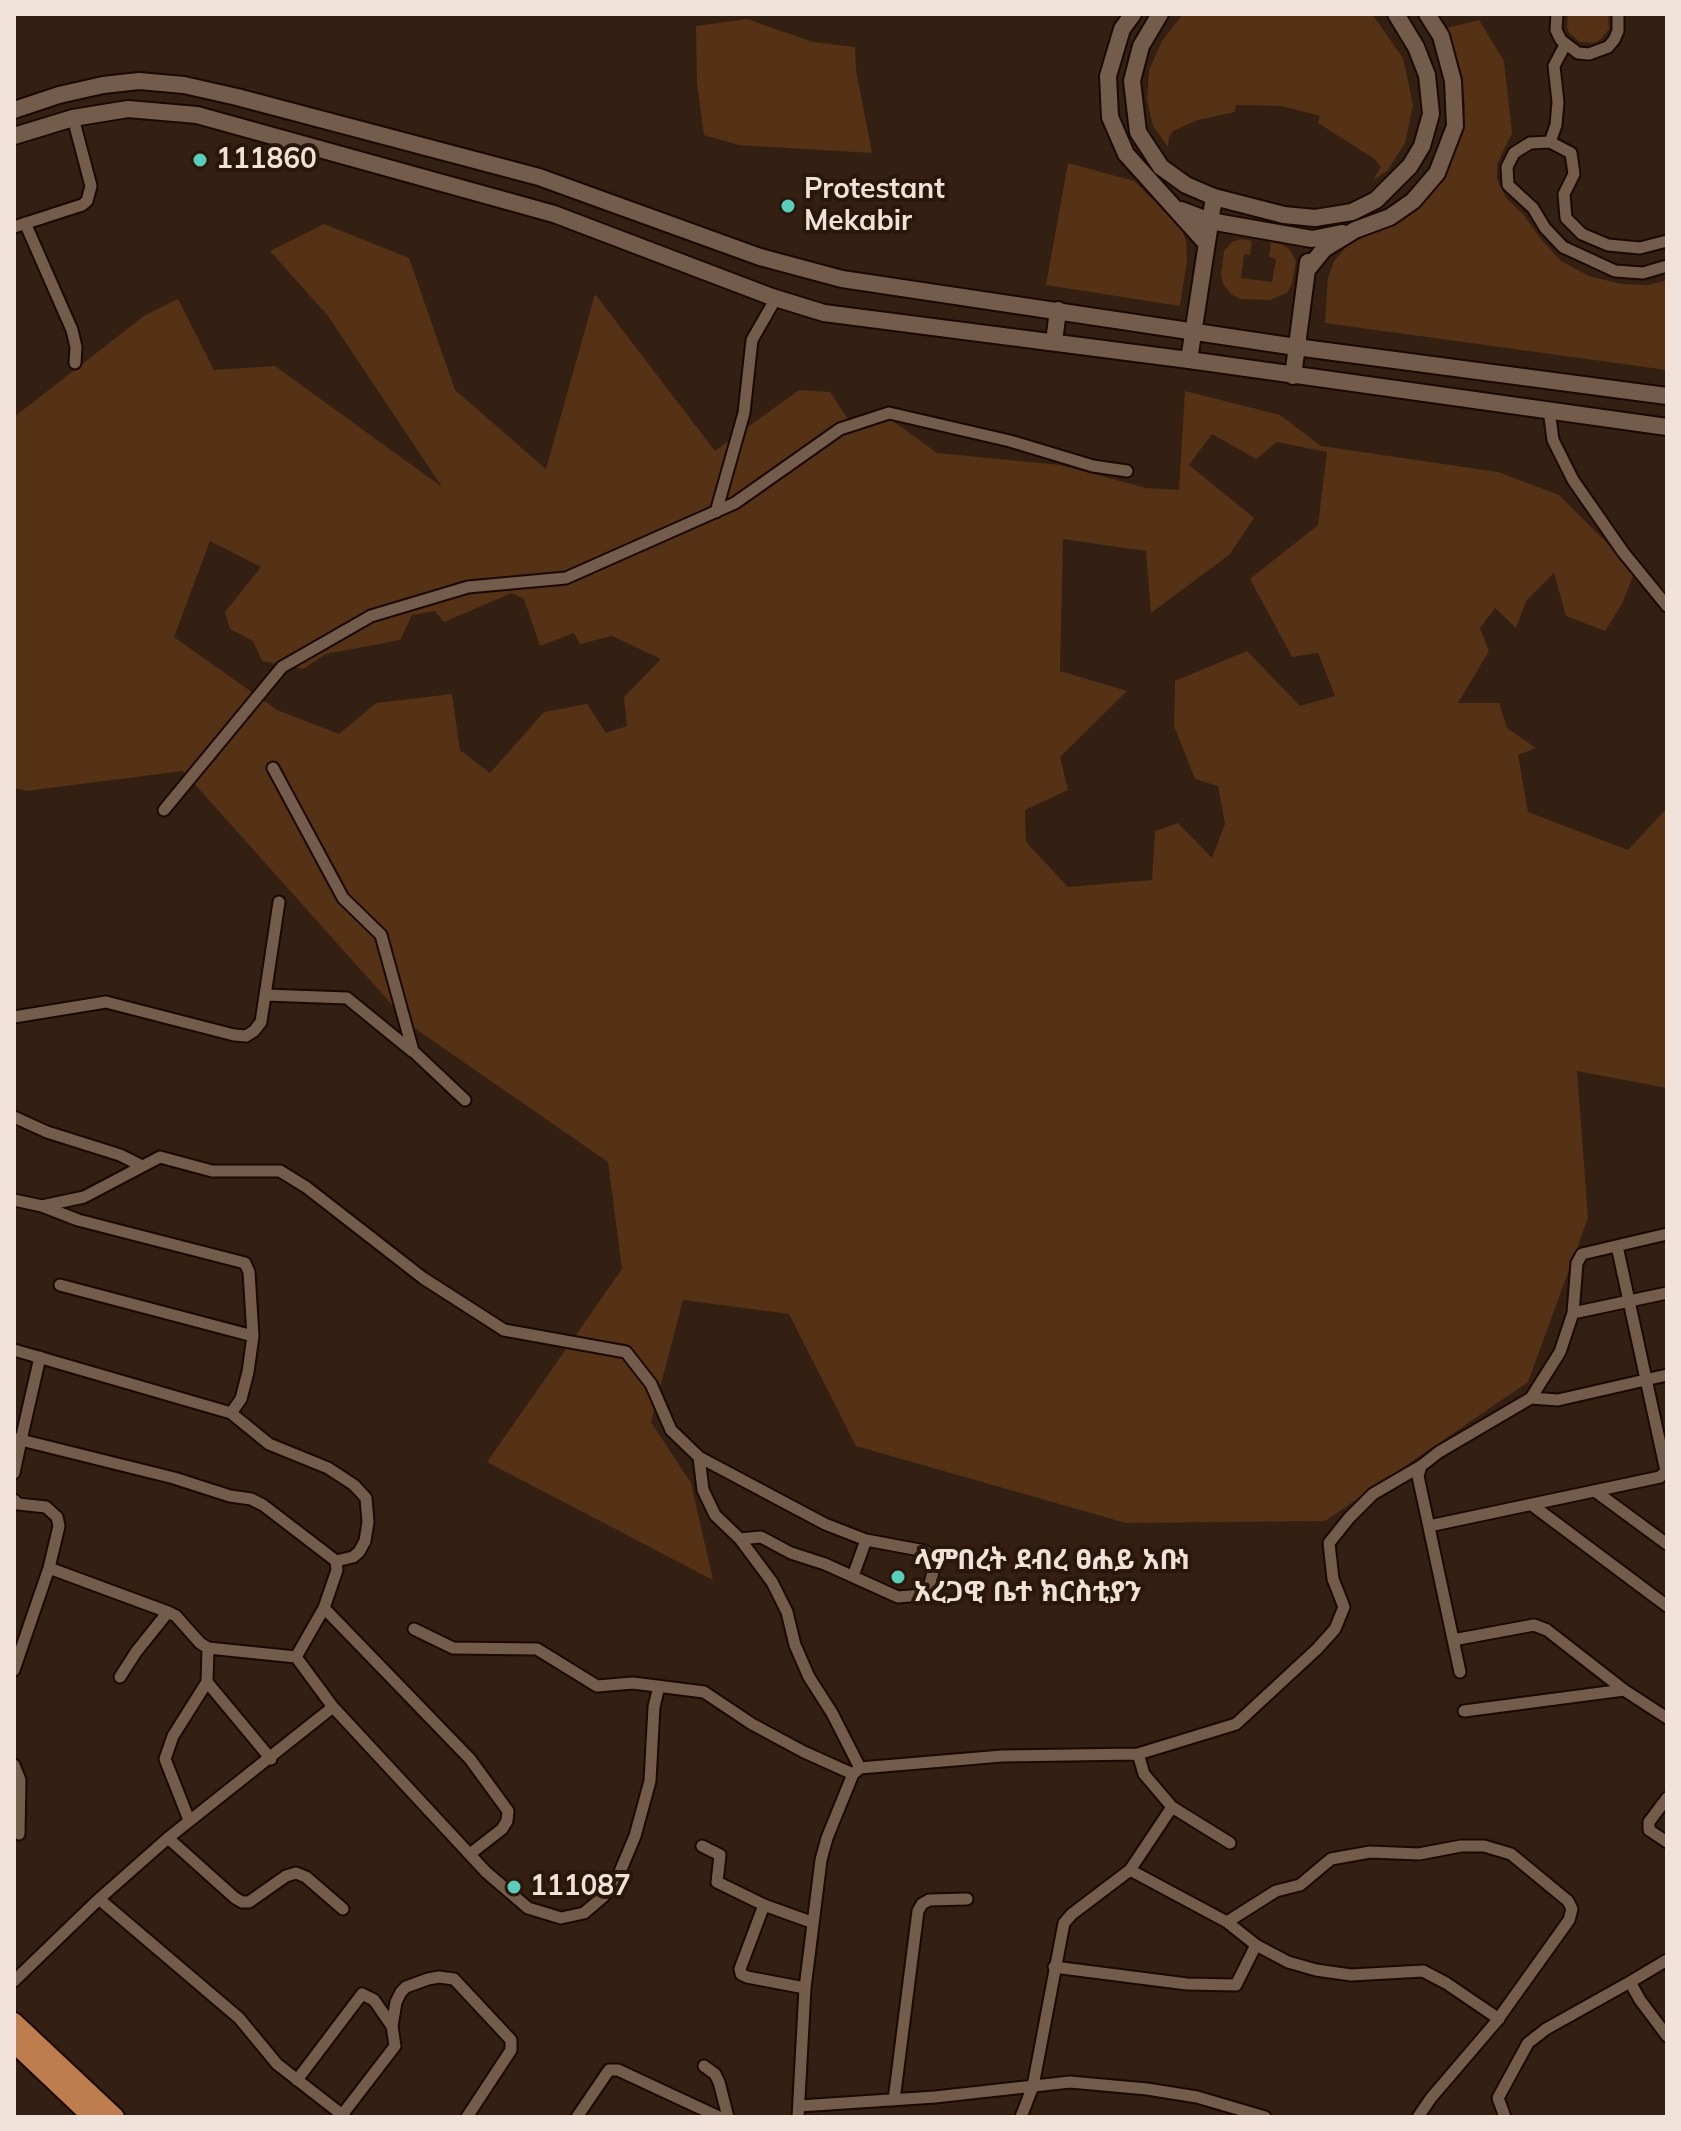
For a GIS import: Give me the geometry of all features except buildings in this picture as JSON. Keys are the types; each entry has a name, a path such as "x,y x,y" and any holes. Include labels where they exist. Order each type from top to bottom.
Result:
{"main road":[{"path":"1133,14 1122,29 1108,76 1110,117 1126,154 1206,243"},
{"path":"1160,14 1141,46 1132,81 1138,132 1161,167 1186,185 1214,197 1284,215 1315,218 1352,212 1376,200 1410,166 1422,146 1431,114 1427,75 1416,47 1396,14"},
{"path":"1176,208 1210,221 1312,239 1355,230 1390,217 1413,201 1437,173 1455,126 1453,81 1441,36 1427,14"},
{"path":"14,110 103,85 139,81 184,85 386,135 570,186 760,257 842,279 1296,347 1667,396"},
{"path":"14,136 73,118 128,109 197,115 554,214 776,298 824,313 1667,427"},
{"path":"1189,360 1214,197"},
{"path":"1293,376 1315,218"},
{"path":"1307,270 1324,249 1355,230"},
{"path":"1054,342 1058,310"},
{"path":"14,2022 115,2117"},
{"path":"14,2043 92,2117"}],"street":[{"path":"1557,14 1556,30 1565,45 1578,53 1589,54 1608,47 1618,31 1618,14"},
{"path":"1550,142 1556,125 1558,102 1554,66 1565,45"},
{"path":"73,118 91,186 87,201 20,225 72,330 76,347 75,363"},
{"path":"1667,241 1640,248 1608,245 1582,234 1566,218 1564,194 1574,174 1571,153 1550,142 1530,143 1514,153 1507,167 1508,185 1533,208 1545,228 1563,247 1615,271 1643,273 1667,266"},
{"path":"716,512 744,413 752,340 776,298"},
{"path":"1549,410 1553,440 1573,480 1623,552 1667,606"},
{"path":"164,810 282,667 371,616 468,587 566,578 735,503 840,429 889,413 1010,441 1093,466 1127,471"},
{"path":"273,768 343,898 381,935 413,1051"},
{"path":"14,1017 106,1002 246,1036 261,1022 279,902"},
{"path":"265,995 347,998 413,1051 465,1100"},
{"path":"14,1117 47,1132 120,1155 142,1166"},
{"path":"42,1206 84,1197 160,1157 212,1171 280,1171 306,1187 423,1278 504,1330 626,1352 651,1384 671,1430 699,1457 825,1524 866,1540 914,1547 930,1554 933,1572 929,1587 921,1595 898,1597 791,1553 761,1537 740,1539"},
{"path":"14,1200 42,1206 78,1220 245,1263 249,1272 253,1336 241,1399 231,1413"},
{"path":"414,1629 453,1648 537,1649 597,1686 633,1683 704,1692 752,1724 804,1752 856,1771 1002,1756 1138,1754 1236,1724 1335,1629 1344,1607 1333,1579 1329,1543 1349,1518 1373,1494 1531,1398 1560,1352 1573,1313 1577,1263 1582,1254 1667,1234"},
{"path":"1429,1526 1595,1491 1664,1480 1666,1471 1617,1246"},
{"path":"60,1285 253,1336"},
{"path":"1573,1313 1667,1293"},
{"path":"14,1350 231,1413 269,1444 328,1468 354,1485 366,1498 368,1522 365,1541 353,1557 336,1561"},
{"path":"14,1473 17,1440 40,1357"},
{"path":"1531,1398 1558,1400 1667,1375"},
{"path":"17,1440 251,1499 336,1561 337,1570 324,1608 296,1657"},
{"path":"699,1457 703,1490 715,1515 740,1539 772,1582 787,1612 795,1645 809,1677 832,1713 856,1771 827,1838 811,1922 798,2112 1070,2082 1147,2089 1208,2100 1265,2117"},
{"path":"1421,1466 1418,1476 1460,1672"},
{"path":"1595,1491 1667,1544"},
{"path":"14,1500 18,1504 46,1507 57,1517 59,1526 49,1568 14,1670"},
{"path":"1532,1505 1667,1606"},
{"path":"853,1576 866,1540"},
{"path":"49,1568 176,1616 208,1648 296,1657 333,1707 486,1872 528,1908 543,1915 561,1918 584,1913 604,1896 619,1874 635,1836 650,1781 654,1707 659,1686"},
{"path":"324,1608 470,1759 508,1811 502,1829 470,1854"},
{"path":"120,1677 168,1612"},
{"path":"1453,1640 1534,1625 1547,1630 1624,1690 1667,1718"},
{"path":"189,1820 165,1759 173,1736 207,1682 208,1648"},
{"path":"207,1682 271,1759"},
{"path":"1464,1711 1624,1690"},
{"path":"14,1981 168,1838 333,1707"},
{"path":"1138,1754 1144,1774 1172,1807 1230,1843"},
{"path":"14,1765 20,1780 19,1834"},
{"path":"1667,1798 1649,1822 1649,1830 1667,1842"},
{"path":"1021,2117 1033,2086 1064,1923 1130,1870 1172,1807"},
{"path":"168,1838 242,1902 249,1902 286,1876 296,1873 306,1877 343,1909"},
{"path":"702,1846 720,1855 717,1882 764,1905 811,1922"},
{"path":"1227,1922 1276,1891 1300,1885 1331,1859 1343,1855 1370,1852 1419,1854 1461,1846 1484,1846 1511,1854 1568,1901 1572,1909 1569,1920 1499,2019 1418,2117"},
{"path":"1130,1870 1227,1922 1256,1945 1288,1962 1351,1975 1423,1971 1453,1987 1499,2019"},
{"path":"99,1899 239,2018 277,2064 343,2116 395,2046 392,2026 401,1992 428,1979 454,1979 511,2040 511,2050 467,2117"},
{"path":"894,2100 918,1911 929,1900 967,1899"},
{"path":"764,1905 740,1969 741,1974 805,1988"},
{"path":"1054,1967 1187,1984 1236,1985 1256,1945"},
{"path":"1505,2117 1498,2098 1528,2043 1546,2029 1667,1960"},
{"path":"1630,1982 1667,2036"},
{"path":"297,2080 362,1994 374,2000 392,2026"},
{"path":"704,2066 715,2074 719,2082 728,2117"},
{"path":"577,2117 609,2070 618,2070 719,2117"},
{"path":"318,2117 326,2104"}],"shaded area":[{"path":"1183,14 1372,14 1403,58 1413,105 1405,143 1387,171 1373,180 1381,167 1373,158 1318,123 1320,116 1282,106 1236,105 1235,112 1198,120 1173,131 1168,147 1153,126 1147,100 1149,70 1162,41"},
{"path":"1568,14 1608,14 1609,29 1594,43 1580,42 1569,33"},
{"path":"747,19 813,42 855,47 856,70 872,153 739,145 704,135 697,83 696,26"},
{"path":"1479,20 1504,61 1512,133 1497,164 1497,179 1506,198 1561,261 1589,276 1621,284 1649,285 1667,280 1667,370 1325,323 1328,278 1334,261 1347,246 1411,213 1432,191 1458,140 1465,106 1462,75 1447,28"},
{"path":"1068,163 1134,181 1181,227 1186,241 1187,260 1180,306 1046,285"},
{"path":"324,224 409,258 455,390 546,469 595,294 715,451 799,390 830,392 855,430 890,419 937,453 1060,465 1146,488 1179,490 1185,391 1280,415 1321,446 1498,472 1559,495 1635,571 1622,604 1605,631 1566,616 1554,573 1526,601 1516,628 1495,608 1480,628 1489,651 1458,703 1499,703 1507,728 1536,748 1518,755 1528,812 1628,850 1667,808 1667,1088 1577,1071 1588,1218 1528,1382 1325,1521 1126,1523 856,1446 789,1314 683,1300 651,1422 691,1483 713,1580 487,1462 622,1269 608,1162 410,1025 183,771 26,791 14,788 14,417 144,316 178,299 214,370 275,366 442,487 328,316 270,251","holes":["1212,434 1256,459 1277,442 1327,452 1318,525 1250,579 1292,657 1318,653 1335,696 1300,706 1247,651 1175,681 1174,726 1195,779 1218,786 1225,824 1212,858 1178,823 1155,831 1152,880 1068,887 1026,842 1025,810 1068,790 1060,757 1127,691 1060,671 1063,539 1146,551 1151,613 1229,555 1254,518 1189,465","210,541 261,567 225,612 230,629 253,641 262,661 303,669 326,654 400,640 412,615 435,611 444,622 512,593 524,599 540,646 574,633 580,644 612,636 661,659 624,697 627,726 606,733 587,704 544,712 490,773 460,750 452,694 376,703 339,734 277,710 174,637"]},
{"path":"1241,239 1252,241 1250,255 1244,254 1241,278 1272,282 1276,259 1269,257 1271,242 1290,250 1296,261 1287,293 1270,300 1240,299 1231,294 1223,284 1221,275 1224,251 1232,242"}],"place":[{"name":"111860","path":"200,160"},
{"name":"Protestant Mekabir","path":"788,206"},
{"name":"ላምበረት ደብረ ፀሐይ አቡነ አረጋዊ ቤተ ክርስቲያን","path":"898,1577"},
{"name":"111087","path":"514,1887"}]}
